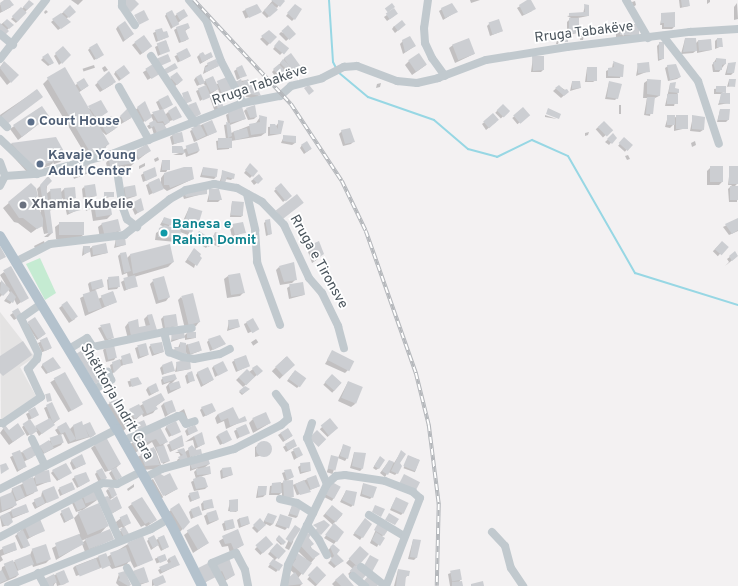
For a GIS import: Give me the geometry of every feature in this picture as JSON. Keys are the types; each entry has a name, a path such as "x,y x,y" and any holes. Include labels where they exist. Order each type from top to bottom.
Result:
{"main road":[{"name":"Shëtitorja Indrit Cara","path":"0,236 117,429 168,519 202,586"}],"street":[{"path":"122,0 122,6 135,26"},
{"path":"189,0 206,20 221,61 243,103"},
{"path":"428,0 424,28 425,43 444,76"},
{"path":"626,0 648,38"},
{"path":"0,59 13,45 43,1"},
{"name":"Rruga Tabakëve","path":"5,176 37,174 112,154 195,123 243,103 272,98 291,86 312,81 342,68 356,66 407,83 427,82 486,60 663,36 738,29"},
{"path":"0,34 13,45"},
{"path":"663,36 698,81 719,144"},
{"path":"151,56 195,123"},
{"path":"119,87 149,140"},
{"path":"0,120 7,127"},
{"path":"0,139 37,174"},
{"path":"0,162 5,176 0,186"},
{"path":"118,177 123,208 127,219 136,227"},
{"name":"Rruga e Tironsve","path":"15,262 50,244 124,235 170,199 199,186 214,184 237,188 274,212 284,225 309,278 322,293 338,326 344,348"},
{"path":"247,194 256,230 257,262 280,325"},
{"path":"0,423 41,397 28,369 37,359 38,353 21,318 41,304"},
{"path":"69,349 87,338 93,347 164,332 192,328"},
{"path":"164,332 170,352 182,357 194,359 220,354 230,348"},
{"path":"93,390 111,380 108,372"},
{"path":"0,538 103,483 117,484 162,469 234,450 281,425 288,419 285,406 276,394"},
{"path":"123,441 178,416 182,416 186,424 195,420"},
{"path":"312,423 307,438 327,484"},
{"path":"0,489 117,429"},
{"path":"32,439 45,466"},
{"path":"284,586 287,568 306,525 327,484 336,476 364,476 385,481 418,494 420,501 404,536 386,586 361,567"},
{"path":"96,487 120,542"},
{"path":"280,499 297,504 313,513"},
{"path":"369,515 404,536"},
{"path":"8,586 120,542 168,519"},
{"path":"306,525 319,540 326,554"},
{"path":"492,532 507,549 511,568 523,586"},
{"path":"224,586 212,563 236,553 245,570 248,586"},
{"path":"127,568 137,586"},
{"path":"38,573 45,586"},
{"path":"353,576 365,586"}],"shaded area":[{"path":"0,312 35,357 20,367 36,396 1,420"}],"green space":[{"path":"40,258 56,293 45,300 26,264"}],"building":[{"path":"4,0 10,0 14,5 2,12 0,3"},
{"path":"29,0 34,4 27,10 23,7"},
{"path":"126,0 135,0 139,4 131,12 125,6"},
{"path":"271,0 284,0 285,1 280,7"},
{"path":"527,0 531,0 536,9 524,15 519,5"},
{"path":"681,0 689,0 690,6 682,7"},
{"path":"272,3 278,10 270,17 264,10"},
{"path":"392,3 395,7 388,12 385,8"},
{"path":"452,3 458,12 445,18 441,8"},
{"path":"257,4 262,12 249,18 245,9"},
{"path":"295,4 302,9 295,20 287,13"},
{"path":"584,4 589,5 589,16 569,16 569,13 585,12"},
{"path":"70,5 76,12 69,18 63,12"},
{"path":"21,7 27,13 17,22 12,16"},
{"path":"394,8 398,14 390,19 386,14"},
{"path":"184,9 188,16 180,20 176,14"},
{"path":"144,10 149,20 139,25 134,15"},
{"path":"172,10 179,24 173,27 166,13"},
{"path":"675,12 675,27 664,27 664,23 661,23 661,13"},
{"path":"61,13 71,22 61,29 52,19"},
{"path":"569,18 579,18 579,33 569,33"},
{"path":"7,19 14,25 9,29 3,23"},
{"path":"499,19 503,31 493,35 489,22"},
{"path":"402,20 406,25 398,31 394,26"},
{"path":"125,21 134,34 125,40 118,26"},
{"path":"0,23 9,31 4,36 0,32"},
{"path":"188,23 190,28 185,30 189,39 181,42 176,27"},
{"path":"620,24 639,24 639,35 620,35"},
{"path":"288,25 296,34 289,40 281,31"},
{"path":"162,28 163,32 167,31 169,37 158,41 155,30"},
{"path":"269,30 277,37 270,44 261,36"},
{"path":"144,35 152,46 143,53 134,42"},
{"path":"410,36 416,46 405,52 402,40"},
{"path":"562,36 568,36 568,42 562,42"},
{"path":"469,38 475,54 458,60 452,44"},
{"path":"685,38 696,38 697,51 683,52"},
{"path":"717,38 722,38 723,47 717,47"},
{"path":"711,39 712,50 699,51 698,40"},
{"path":"166,40 170,51 161,55 157,43"},
{"path":"279,40 289,48 284,54 274,46"},
{"path":"659,42 664,42 664,59 659,59"},
{"path":"97,43 104,55 96,60 89,48"},
{"path":"63,46 71,55 62,64 55,53"},
{"path":"187,48 191,56 180,61 176,53"},
{"path":"203,52 205,55 211,52 213,57 202,62 199,54"},
{"path":"48,53 54,63 50,65 42,57"},
{"path":"291,53 301,67 294,72 284,58"},
{"path":"419,53 427,65 416,72 408,60"},
{"path":"168,54 171,61 159,66 156,59"},
{"path":"532,56 544,56 544,70 533,71"},
{"path":"716,58 726,59 726,64 722,65 722,70 715,70 713,62 716,62"},
{"path":"216,59 219,66 206,72 204,68 208,66 207,63"},
{"path":"283,59 290,66 286,69 280,63"},
{"path":"4,61 19,75 11,83 0,68"},
{"path":"613,61 624,65 623,77 608,76 608,68 614,67"},
{"path":"649,62 650,72 638,73 637,63"},
{"path":"736,62 734,73 727,73 728,63"},
{"path":"175,63 178,68 166,74 163,70"},
{"path":"153,64 159,74 151,79 145,69"},
{"path":"279,64 288,74 281,78 273,69"},
{"path":"676,64 681,77 670,80 667,65"},
{"path":"124,65 130,73 121,80 115,72"},
{"path":"242,65 247,76 240,78 236,68"},
{"path":"65,67 110,144 91,155 47,78"},
{"path":"587,67 597,67 597,81 587,81"},
{"path":"109,71 116,82 103,90 97,82"},
{"path":"177,72 183,80 177,85 170,77"},
{"path":"201,74 205,83 200,85 196,77"},
{"path":"213,76 219,89 211,92 205,80"},
{"path":"227,77 233,92 223,96 217,81"},
{"path":"84,78 89,86 81,90 76,83"},
{"path":"241,79 242,82 248,79 253,88 257,87 261,96 250,94 248,89 238,91 234,83"},
{"path":"647,79 661,80 660,96 647,94"},
{"path":"729,79 736,79 735,87 729,86"},
{"path":"572,81 580,81 581,88 572,89"},
{"path":"609,81 622,84 618,99 607,97"},
{"path":"676,82 675,88 679,89 679,93 669,92 670,83"},
{"path":"206,85 211,97 203,100 198,89"},
{"path":"309,85 314,91 309,95 304,88"},
{"path":"559,85 564,90 567,89 569,92 564,96 555,88"},
{"path":"716,86 726,86 726,93 716,92"},
{"path":"37,89 43,97 7,124 1,116"},
{"path":"188,91 192,101 185,104 182,93"},
{"path":"218,93 224,108 218,110 212,95"},
{"path":"721,93 730,93 730,104 719,103"},
{"path":"667,94 678,94 678,104 667,104"},
{"path":"168,95 173,105 163,110 158,100"},
{"path":"647,97 655,97 653,114 646,114"},
{"path":"101,100 108,112 97,119 88,106"},
{"path":"145,101 152,117 145,122 137,107"},
{"path":"196,102 201,114 194,118 188,105"},
{"path":"503,104 510,111 504,117 497,110"},
{"path":"255,105 257,117 250,118 246,108"},
{"name":"Court House","path":"42,106 49,116 22,137 13,125"},
{"path":"176,106 182,117 173,121 168,111"},
{"path":"129,107 134,116 124,122 120,116"},
{"path":"242,107 246,119 230,123 228,112"},
{"path":"523,107 530,115 520,124 513,116"},
{"path":"548,108 561,114 559,119 546,114"},
{"path":"163,109 170,122 165,125 163,121 158,122 152,112"},
{"path":"720,109 730,109 729,120 718,120"},
{"path":"493,113 499,120 489,128 483,122"},
{"path":"259,115 267,117 266,133 251,135 249,124 260,122"},
{"path":"667,115 675,115 675,125 667,125"},
{"path":"676,115 688,115 688,129 676,129"},
{"path":"692,115 705,117 704,130 692,129"},
{"path":"111,116 118,127 107,134 100,123"},
{"path":"155,120 157,123 163,123 167,129 157,133 154,126 151,128 149,123"},
{"path":"212,120 217,132 208,136 203,124"},
{"path":"278,120 284,121 281,134 270,134 270,124 275,124 278,129"},
{"path":"604,121 613,130 607,137 598,127"},
{"path":"226,122 230,123 232,136 228,138"},
{"path":"200,124 206,136 197,140 191,129"},
{"path":"247,128 249,137 235,140 233,131"},
{"path":"350,128 355,142 345,144 341,130"},
{"path":"182,132 184,142 174,144 172,134"},
{"path":"613,133 617,138 612,144 607,139"},
{"path":"283,135 296,136 296,143 283,141"},
{"path":"56,137 67,157 33,168 11,143"},
{"path":"624,137 633,145 628,151 619,143"},
{"path":"218,138 232,138 232,148 218,148"},
{"path":"307,141 312,149 306,152 301,145"},
{"path":"197,142 200,151 188,154 186,146"},
{"path":"147,144 151,151 139,158 135,151"},
{"path":"172,146 182,146 185,153 172,153"},
{"path":"106,147 107,152 92,155 91,151"},
{"path":"133,152 135,163 110,167 108,156"},
{"path":"162,160 170,160 170,170 162,170"},
{"path":"89,162 92,172 77,176 74,167"},
{"path":"250,163 258,171 253,177 245,170"},
{"path":"710,166 723,166 723,182 710,182"},
{"path":"729,166 738,166 738,184 729,184"},
{"path":"155,167 157,176 146,181 143,172"},
{"path":"184,167 192,167 194,179 170,188 169,185 164,185 164,173"},
{"path":"203,167 218,169 217,177 202,175"},
{"path":"222,170 235,174 234,179 227,177 225,183 221,182"},
{"path":"259,174 263,179 258,184 253,179"},
{"path":"48,176 52,181 46,187 49,205 55,204 55,210 50,210 53,233 48,234 40,185"},
{"path":"159,178 164,189 153,194 148,183"},
{"name":"Xhamia Kubelie","path":"31,183 36,188 38,196 34,199 43,218 43,226 37,229 23,218 19,218 8,202"},
{"path":"281,183 292,196 286,201 275,188"},
{"path":"95,184 97,196 86,198 84,186"},
{"path":"135,185 137,196 126,198 124,187"},
{"path":"730,186 738,186 738,200 730,200"},
{"path":"75,187 76,198 65,199 64,188"},
{"path":"61,188 62,200 51,201 50,189"},
{"path":"207,188 207,194 186,197 184,193"},
{"path":"209,189 219,189 222,200 209,200"},
{"path":"104,192 114,192 114,197 104,197"},
{"path":"297,194 304,203 282,219 276,211"},
{"path":"141,198 144,210 138,213 132,203"},
{"path":"80,201 81,210 69,213 67,202"},
{"path":"232,201 244,202 243,216 231,215"},
{"path":"110,202 112,215 96,217 94,205"},
{"path":"189,207 202,211 199,224 185,219"},
{"path":"164,217 173,220 171,225 162,223"},
{"path":"738,218 738,230 732,234 725,224"},
{"path":"118,219 121,231 104,235 102,223"},
{"path":"270,219 272,234 268,235 265,220"},
{"path":"186,221 195,223 192,233 176,227 178,223 185,225"},
{"path":"59,222 84,222 84,235 59,235"},
{"path":"243,222 246,233 235,235 232,224"},
{"path":"165,225 181,230 180,238 158,237 159,228"},
{"path":"199,231 213,240 209,247 195,238"},
{"path":"215,232 225,235 222,245 215,243 216,239 213,238"},
{"path":"125,237 126,245 116,246 115,238"},
{"path":"319,241 324,254 314,261 308,246"},
{"path":"722,241 729,247 722,255 715,249"},
{"path":"106,243 108,253 93,255 92,246"},
{"path":"170,244 174,262 133,274 130,254"},
{"path":"0,246 6,257 0,260"},
{"path":"83,246 90,246 90,252 84,254"},
{"path":"194,248 201,254 200,256 202,258 197,266 187,259"},
{"path":"735,251 738,256 732,261 729,256"},
{"path":"126,252 131,271 124,273 120,253"},
{"path":"294,262 297,280 284,282 279,266"},
{"path":"11,266 29,298 21,303 3,270"},
{"path":"240,273 245,293 231,295 228,275"},
{"path":"135,275 138,287 126,290 123,278"},
{"path":"119,276 120,287 109,288 108,277"},
{"path":"164,276 170,297 159,300 152,279"},
{"path":"102,279 104,287 92,290 90,282"},
{"path":"1,280 10,289 3,296 0,293"},
{"path":"303,282 305,295 291,297 289,284"},
{"path":"96,290 102,308 89,312 83,294"},
{"path":"11,291 16,297 13,303 6,299"},
{"path":"113,291 117,302 105,307 101,295"},
{"path":"193,293 200,322 189,325 181,296"},
{"path":"67,301 78,317 72,321 61,305"},
{"path":"18,308 22,315 16,318 12,312"},
{"path":"152,314 157,330 131,336 128,322 138,319 139,327 150,325 147,315"},
{"path":"176,314 178,326 165,328 163,316"},
{"path":"35,317 46,334 38,339 27,322"},
{"path":"253,318 259,329 252,333 246,322"},
{"path":"238,319 240,327 229,329 228,320"},
{"path":"110,323 114,338 107,339 100,325"},
{"path":"184,332 185,338 172,340 171,334"},
{"path":"187,332 196,332 196,338 187,338"},
{"path":"220,335 226,344 213,350 208,339"},
{"path":"47,337 52,348 45,351 40,340"},
{"path":"23,341 32,355 3,376 0,373 0,356"},
{"path":"199,341 202,351 190,354 188,345"},
{"path":"162,342 164,352 154,354 150,344"},
{"path":"180,342 186,343 186,354 176,352 174,347 180,347"},
{"path":"146,343 149,355 140,357 137,345"},
{"path":"114,345 117,358 108,360 105,347"},
{"path":"84,349 103,380 95,384 76,354"},
{"path":"332,350 354,361 349,371 327,360"},
{"path":"130,353 133,363 123,365 121,356"},
{"path":"246,355 250,366 238,371 234,359"},
{"path":"287,356 295,365 283,376 275,367"},
{"path":"53,357 61,368 48,373 42,364"},
{"path":"120,359 121,366 114,373 112,362"},
{"path":"190,359 191,369 177,371 176,362"},
{"path":"172,361 175,371 164,374 162,365"},
{"path":"223,361 228,371 218,376 213,366"},
{"path":"257,365 263,371 257,376 252,368"},
{"path":"208,367 214,380 203,385 197,372"},
{"path":"247,369 255,377 246,385 239,377"},
{"path":"295,370 306,378 300,387 289,379"},
{"path":"192,371 195,381 189,382 187,373"},
{"path":"65,372 83,404 72,411 54,378"},
{"path":"175,374 177,379 164,383 162,377"},
{"path":"332,374 342,383 334,391 325,382"},
{"path":"138,377 142,384 132,387 130,379"},
{"path":"179,381 181,388 170,391 168,384"},
{"path":"348,381 363,387 356,404 341,398"},
{"path":"156,383 159,391 151,394 148,387"},
{"path":"245,386 250,389 243,394 239,391"},
{"path":"50,393 52,401 47,402 45,394"},
{"path":"161,393 165,400 156,406 158,409 147,414 142,402"},
{"path":"118,399 134,423 126,429 109,402"},
{"path":"172,400 176,411 168,414 164,403"},
{"path":"52,402 60,419 53,423 46,405"},
{"path":"212,403 216,411 206,416 201,407"},
{"path":"139,404 144,413 135,419 129,409"},
{"path":"35,407 39,415 32,419 28,411"},
{"path":"233,407 239,419 245,416 247,421 230,426 228,418 221,421 218,414"},
{"path":"266,412 271,423 257,429 252,418"},
{"path":"50,418 55,425 42,434 35,426"},
{"path":"330,418 338,428 329,436 321,426"},
{"path":"30,419 38,431 30,436 23,424"},
{"path":"144,420 148,429 139,433 135,424"},
{"path":"82,421 83,425 90,422 96,434 90,438 85,427 89,437 76,440 73,425"},
{"path":"176,421 181,432 172,436 166,426"},
{"path":"66,422 76,439 70,442 65,432 61,434 57,427"},
{"path":"18,423 25,434 13,442 2,427 5,425 9,430"},
{"path":"246,424 250,433 240,438 236,428"},
{"path":"195,425 198,431 189,435 187,428"},
{"path":"160,427 168,442 160,445 156,439 145,443 142,435"},
{"path":"288,428 293,436 285,440 280,433"},
{"path":"227,430 232,440 223,444 218,435"},
{"path":"317,430 326,439 318,447 309,438"},
{"path":"202,432 205,444 198,447 194,436"},
{"path":"61,434 64,443 52,446 50,438"},
{"path":"182,435 184,446 172,450 169,442"},
{"path":"106,437 121,464 109,471 94,444"},
{"path":"140,437 147,447 137,451 132,441"},
{"path":"294,439 297,446 288,450 285,444"},
{"path":"49,440 54,448 44,453 40,446"},
{"path":"264,441 271,446 272,449 267,456 264,457 257,452 256,449 261,442"},
{"path":"343,444 351,447 348,459 340,456"},
{"path":"164,445 170,461 161,463 156,447"},
{"path":"192,445 196,450 201,449 202,454 190,457 188,448"},
{"path":"32,446 37,455 27,460 22,451"},
{"path":"154,447 160,465 145,466 140,453"},
{"path":"299,447 303,455 297,458 293,449"},
{"path":"184,448 188,459 181,462 178,457 183,455 177,450"},
{"path":"20,450 27,467 18,470 12,453"},
{"path":"401,450 406,454 400,463 402,466 398,474 391,471"},
{"path":"354,452 366,453 363,469 352,466"},
{"path":"82,454 86,464 76,468 71,460"},
{"path":"331,455 339,457 335,471 328,469"},
{"path":"408,455 420,460 415,471 403,466"},
{"path":"380,456 385,460 379,469 374,466"},
{"path":"208,458 210,464 192,469 190,464"},
{"path":"389,460 394,462 388,475 382,471"},
{"path":"310,462 311,471 301,472 300,463"},
{"path":"6,463 9,469 1,474 0,465"},
{"path":"66,463 72,473 59,480 52,470"},
{"path":"210,466 211,474 197,475 196,469"},
{"path":"116,467 122,477 116,480 111,470"},
{"path":"231,467 233,475 223,477 222,468"},
{"path":"102,468 107,478 102,481 96,471"},
{"path":"291,469 294,477 287,480 284,470"},
{"path":"49,470 51,482 36,484 34,472"},
{"path":"86,472 90,481 79,487 74,476"},
{"path":"159,473 164,476 170,473 178,489 163,496 153,477"},
{"path":"404,474 420,482 415,491 399,483"},
{"path":"316,475 320,486 311,490 307,478"},
{"path":"201,476 205,478 208,487 196,489 193,479"},
{"path":"33,477 38,491 27,495 22,481"},
{"path":"293,480 294,497 284,498 283,481"},
{"path":"304,480 311,492 300,495 295,484"},
{"path":"72,482 75,489 62,495 59,487"},
{"path":"281,482 282,493 271,493 272,483"},
{"path":"332,482 341,487 334,499 325,494"},
{"path":"363,483 377,487 373,498 362,494"},
{"path":"20,485 25,497 17,500 12,489"},
{"path":"54,486 59,498 47,503 42,491"},
{"path":"113,486 117,495 112,498 108,488"},
{"path":"258,486 267,486 266,495 258,496"},
{"path":"346,490 357,492 354,506 342,500"},
{"path":"95,491 98,500 85,504 83,495"},
{"path":"198,491 200,498 192,501 189,493"},
{"path":"12,492 17,505 2,511 0,497"},
{"path":"42,496 45,503 37,507 34,500"},
{"path":"81,496 86,507 78,511 73,500"},
{"path":"108,496 111,500 117,496 122,508 111,514 104,497"},
{"path":"142,497 157,520 150,524 149,522 145,524 131,503"},
{"path":"396,497 409,503 404,514 391,508"},
{"path":"212,499 214,508 204,509 203,501"},
{"path":"238,499 238,511 230,512 229,500"},
{"path":"99,503 109,526 88,535 78,512"},
{"path":"179,503 190,522 183,530 170,509"},
{"path":"26,504 29,512 13,517 11,510"},
{"path":"292,505 301,508 298,516 289,514"},
{"path":"332,505 343,514 336,522 325,514"},
{"path":"375,505 385,509 381,517 372,512"},
{"path":"199,506 202,514 194,518 191,509"},
{"path":"69,507 74,518 66,522 61,511"},
{"path":"216,510 219,520 209,522 206,513"},
{"path":"9,512 13,522 8,526 4,525 0,516"},
{"path":"268,513 277,516 273,524 264,521"},
{"path":"389,513 399,519 395,525 385,520"},
{"path":"127,514 131,523 124,526 120,517"},
{"path":"280,514 292,518 289,528 277,524"},
{"path":"248,516 250,524 241,526 239,518"},
{"path":"260,518 266,525 259,531 253,525"},
{"path":"365,518 372,524 363,538 354,533"},
{"path":"40,519 45,531 29,538 24,526"},
{"path":"233,519 235,528 226,530 224,521"},
{"path":"324,520 330,525 321,535 315,531 317,528 313,525"},
{"path":"334,523 344,532 337,542 325,535"},
{"path":"378,523 388,530 384,536 374,530"},
{"path":"198,524 209,543 198,550 187,530"},
{"path":"295,525 301,529 291,543 285,539"},
{"path":"125,527 129,534 124,537 120,529"},
{"path":"110,529 114,539 89,549 85,539"},
{"path":"238,529 244,545 234,550 231,543 225,544 222,536"},
{"path":"23,530 30,545 24,548 17,533"},
{"path":"376,532 385,538 380,546 372,540"},
{"path":"307,533 311,534 309,538 314,544 310,547 320,554 313,559 299,544"},
{"path":"79,534 84,544 59,557 55,543"},
{"path":"154,535 159,545 153,548 148,538"},
{"path":"164,535 169,547 163,550 158,538"},
{"path":"279,535 286,542 283,545 276,539"},
{"path":"143,536 153,560 138,567 127,543"},
{"path":"266,536 273,544 263,553 255,545"},
{"path":"413,539 421,540 417,558 410,557"},
{"path":"15,542 17,550 4,554 2,547"},
{"path":"277,543 286,551 279,559 270,551"},
{"path":"46,544 51,559 37,564 32,549"},
{"path":"333,544 340,550 337,554 344,561 336,566 330,560 334,556 330,547"},
{"path":"360,546 369,554 358,567 349,559"},
{"path":"126,547 131,561 115,567 110,553"},
{"path":"296,552 312,563 303,575 292,565 296,559 293,556"},
{"path":"106,553 111,565 102,569 98,556"},
{"path":"30,554 34,564 18,571 14,560"},
{"path":"165,554 167,560 160,563 157,557"},
{"path":"175,555 180,565 162,572 159,567 171,562 169,558"},
{"path":"370,555 379,560 372,571 364,566"},
{"path":"96,558 100,568 80,576 76,566"},
{"path":"229,558 235,575 226,580 222,571 219,573 213,565"},
{"path":"273,559 283,565 279,571 269,564"},
{"path":"13,560 19,575 10,579 4,564"},
{"path":"208,563 215,577 205,582 198,568"},
{"path":"355,565 366,575 361,581 350,571"},
{"path":"317,566 326,575 317,584 308,575"},
{"path":"144,567 149,582 139,584 133,571"},
{"path":"398,569 410,571 409,576 406,576 405,586 396,586"},
{"path":"460,569 462,580 452,582 450,571"},
{"path":"2,570 7,580 0,583 0,571"},
{"path":"64,570 69,582 61,585 56,574"},
{"path":"125,571 131,585 128,586 118,580 120,578 118,573"},
{"path":"295,572 303,584 285,586 289,582 287,579"},
{"path":"343,573 354,586 341,586 335,580"},
{"path":"54,574 57,582 53,584 54,586 47,586 44,579"},
{"path":"163,575 166,582 155,586 152,580"},
{"path":"368,576 378,585 377,586 366,586 362,583"},
{"path":"462,581 463,586 452,586 452,582"},
{"path":"483,581 484,586 471,586 471,584"}],"waterway":[{"path":"329,0 333,62 336,68"},
{"path":"338,72 368,97 434,120 468,149 497,157 532,140 568,156 635,273 738,305"}],"railway":[{"path":"194,0 291,104 342,181 366,231 416,373 429,425 439,504 437,586"}],"place":[{"name":"Court House","path":"31,122"},
{"name":"Kavaje Young Adult Center","path":"40,164"},
{"name":"Xhamia Kubelie","path":"23,205"},
{"name":"Banesa e Rahim Domit","path":"164,233"}]}
